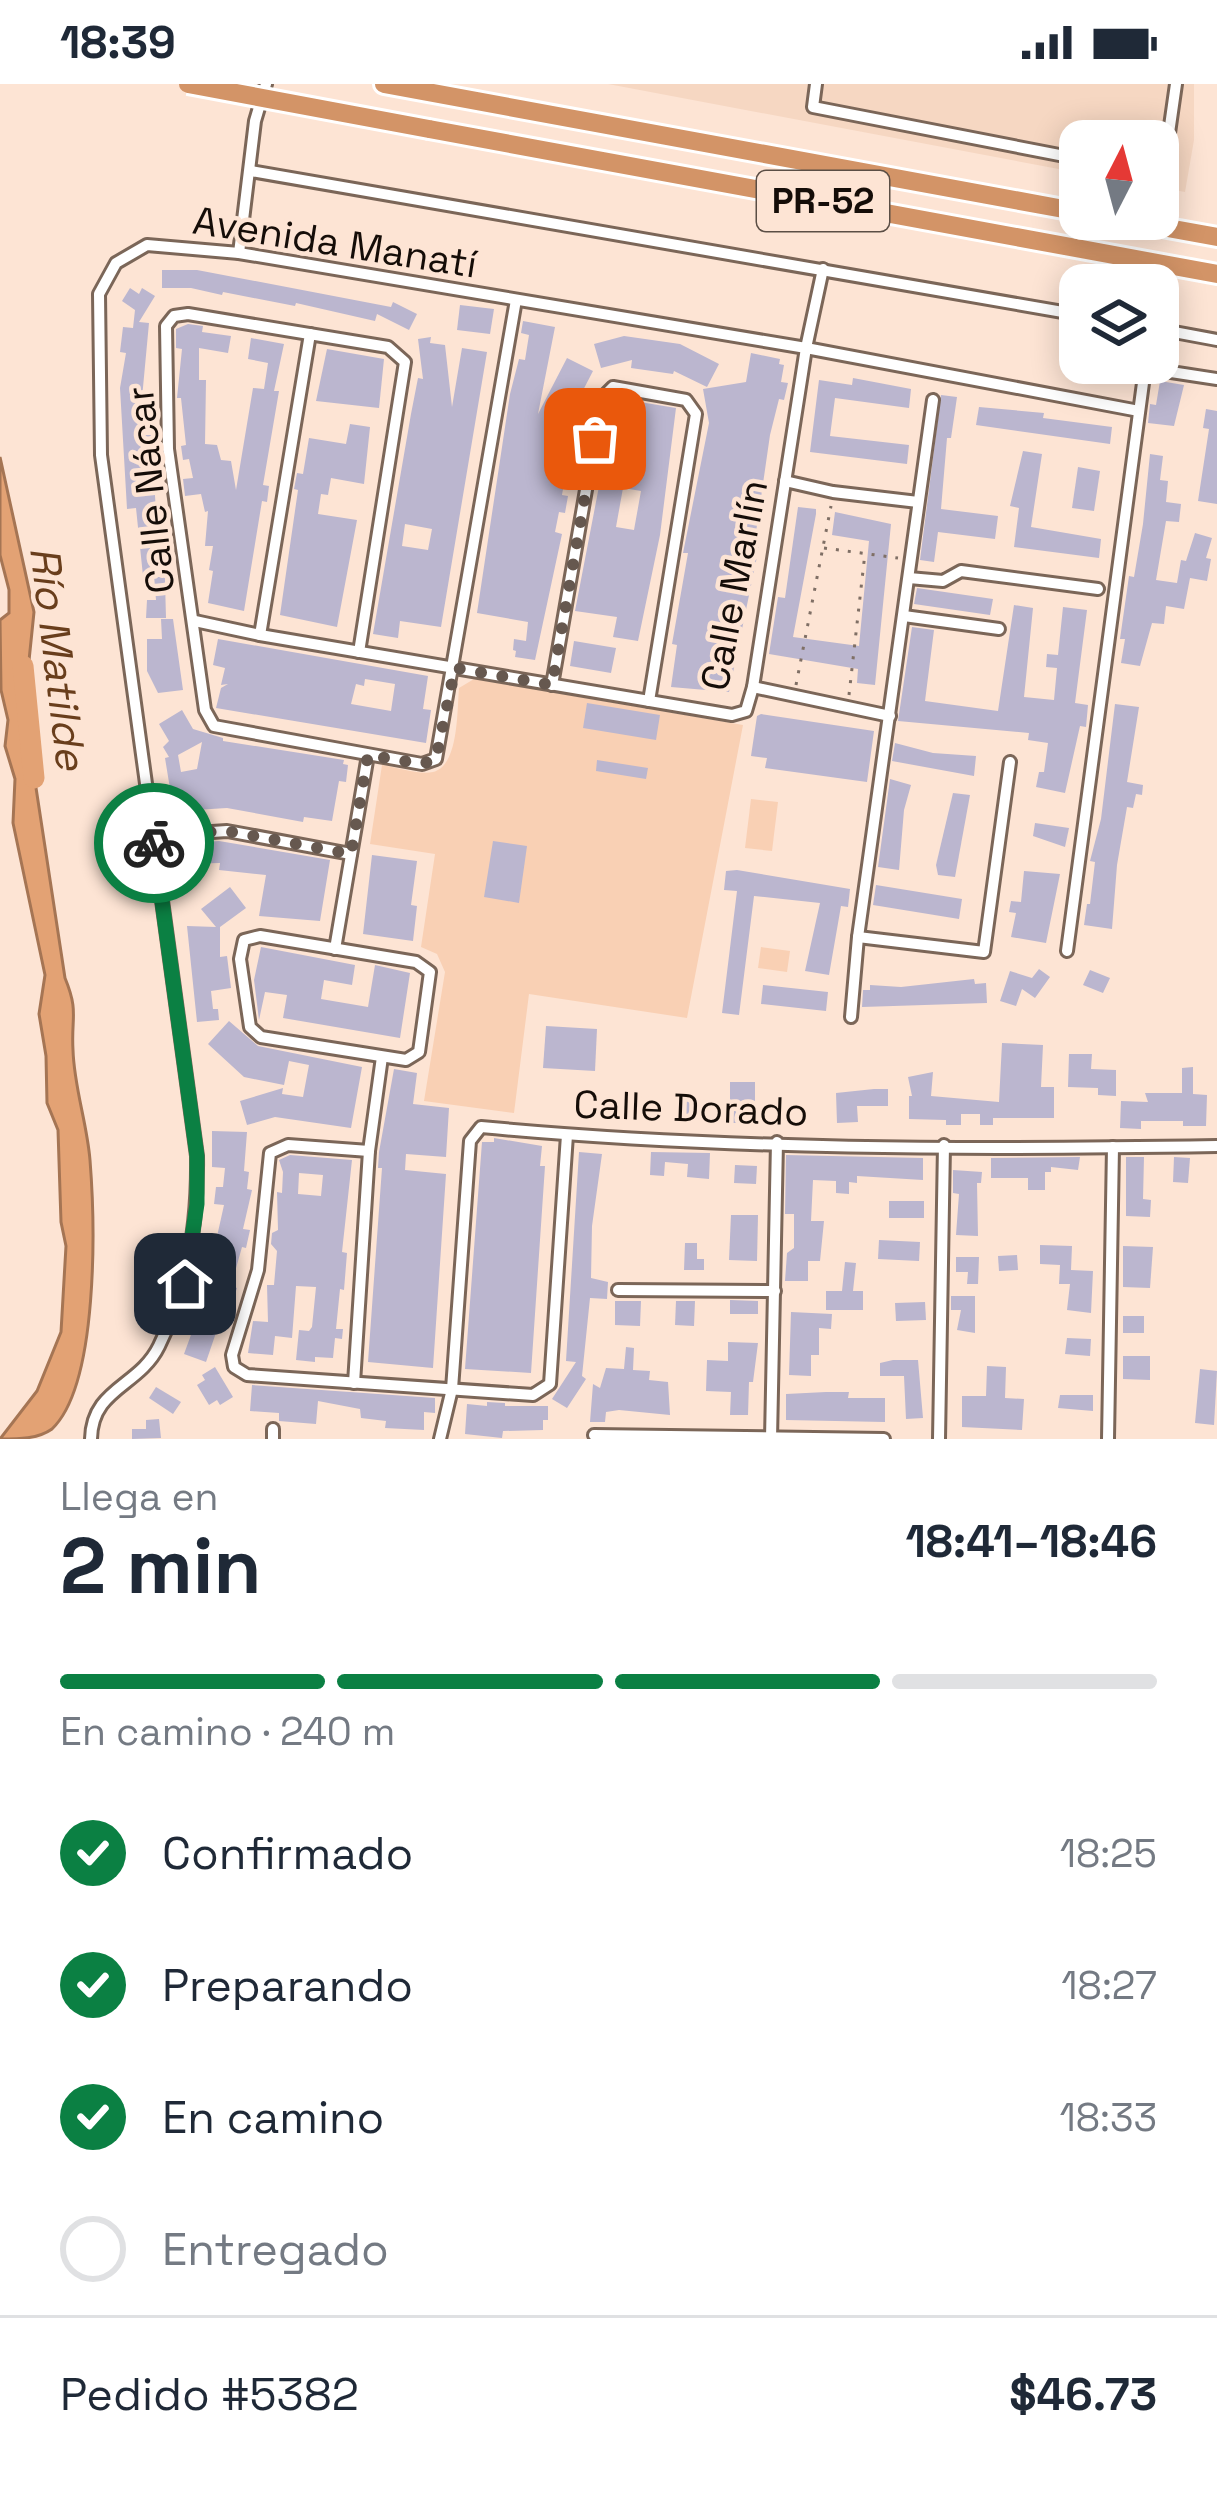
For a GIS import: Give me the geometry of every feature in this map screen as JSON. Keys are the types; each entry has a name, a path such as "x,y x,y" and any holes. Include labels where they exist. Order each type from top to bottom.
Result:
{"highway":[{"name":"PR-52","path":"188,84 1217,274"},
{"name":"PR-52","path":"385,84 1059,208"},
{"path":"1179,230 1217,237"}],"street":[{"path":"239,254 255,121 266,84"},
{"path":"816,84 813,107 1059,155"},
{"path":"1170,120 1176,84"},
{"path":"251,171 1059,311"},
{"name":"Avenida Manatí","path":"91,1439 91,1421 105,1397 144,1370 158,1349 185,1284 197,1204 197,1156 101,455 99,294 116,262 147,245 239,254 806,348 1139,411"},
{"name":"Calle Marlín","path":"195,621 732,715 746,711 823,269"},
{"path":"455,668 516,300"},
{"name":"Calle Nácar","path":"359,652 404,362 388,347 188,314 174,316 166,326 168,449 205,710 214,726 422,764 436,759 455,668"},
{"path":"1179,333 1217,340"},
{"path":"260,635 310,334"},
{"path":"1066,951 1145,368 1217,379"},
{"path":"552,685 602,398 613,387 641,390 686,400 696,414 649,701"},
{"path":"851,1017 909,578 921,435 933,400"},
{"path":"785,482 918,502"},
{"path":"909,578 944,581 961,571 1098,589"},
{"path":"904,616 999,629"},
{"path":"753,687 890,716"},
{"path":"335,949 368,755"},
{"path":"858,937 984,952 1010,762"},
{"path":"153,836 227,831 351,854"},
{"path":"260,936 335,949 416,962 430,972 419,1052 406,1060 382,1058 261,1036 250,1027 240,959 244,940 260,936"},
{"path":"354,1383 369,1150 382,1058"},
{"name":"Calle Dorado","path":"440,1439 452,1389 470,1141 481,1127 777,1142 1217,1146"},
{"path":"369,1150 289,1145 270,1153 258,1270 232,1355 234,1367 247,1375 533,1395 550,1384 568,1135"},
{"path":"771,1438 777,1142"},
{"path":"939,1439 944,1145"},
{"path":"1108,1439 1113,1148"},
{"path":"618,1290 775,1291"},
{"path":"604,1436 884,1439"}],"path":[{"path":"794,695 833,492"},
{"path":"822,548 911,560"},
{"path":"847,710 865,554"}],"shaded area":[{"path":"608,84 1194,84 1194,140 1185,192 1179,191 1179,120 1059,120 1059,169"},
{"name":"Río Matilde","path":"0,457 34,612 24,709 73,1007 74,1064 88,1146 93,1222 86,1341 67,1407 47,1432 7,1439 0,1439 37,1391 61,1332 66,1246 58,1130 47,1103 39,1014 45,975 13,823 15,779 5,746 8,720 1,690 0,620 9,613 9,590 0,555"},
{"path":"474,679 743,725 687,1018 529,994 514,1113 424,1101 445,972 437,954 421,947 435,854 370,844 382,765 421,772 442,768 455,736 459,688"},
{"path":"751,799 778,802 772,851 745,848"},
{"path":"761,947 790,951 787,972 758,968"}],"building":[{"path":"162,270 197,270 391,307 393,302 417,314 409,330 377,314 375,321 296,303 162,288"},
{"path":"130,288 139,294 142,288 155,296 139,322 149,323 142,398 147,398 145,435 151,435 156,511 164,545 166,618 146,618 147,600 156,600 154,575 143,576 136,508 127,509 120,388 126,353 120,352 123,327 133,328 135,310 122,301"},
{"path":"460,305 494,309 490,334 457,330"},
{"path":"523,321 555,327 538,414 567,358 593,371 578,400 562,495 568,496 555,532 562,534 535,660 515,657 513,650 514,639 526,641 528,622 477,613 510,394 519,359 525,360 529,335 521,333"},
{"path":"188,324 203,326 202,332 231,336 228,353 199,348 199,380 206,380 205,444 217,445 221,460 231,461 236,490 253,388 264,389 268,363 248,359 251,338 284,344 263,485 269,486 267,502 262,501 244,611 208,603 213,546 205,546 208,511 201,494 185,496 183,479 193,478 181,446 186,445 181,398 177,398 182,349 176,348 176,329"},
{"path":"624,336 680,344 719,364 707,387 674,371 631,368 632,360 601,368 594,344"},
{"path":"431,337 430,343 445,345 452,407 462,348 487,352 441,627 400,621 398,638 373,634 418,378 423,379 418,339","holes":["405,524 432,529 428,550 402,546"]},
{"path":"327,349 384,359 379,408 316,401"},
{"path":"751,353 780,359 779,364 784,365 781,382 788,383 770,435 754,546 759,547 729,692 671,687 677,645 672,644 688,553 683,553 709,423 703,389 746,382"},
{"path":"853,378 911,389 909,408 835,398 830,436 909,445 907,464 810,452 819,380 852,385"},
{"path":"1160,384 1184,385 1174,426 1148,423 1150,404 1156,405"},
{"path":"941,395 957,397 951,438 947,438 941,509 998,516 995,539 938,532 934,562 920,560"},
{"path":"616,398 676,408 660,535 638,641 613,637 617,617 575,611","holes":["623,488 641,491 634,530 616,527"]},
{"path":"979,407 1044,413 1043,418 1112,427 1110,444 976,425"},
{"path":"1206,409 1217,411 1217,504 1198,501 1209,429 1203,428"},
{"path":"350,424 370,427 364,484 331,478 328,495 321,494 318,514 357,520 337,627 280,615 298,490 294,489 297,473 303,474 309,438 346,444"},
{"path":"1023,451 1042,454 1031,527 1101,539 1099,558 1014,547 1019,508 1010,506"},
{"path":"1150,454 1163,456 1160,480 1168,481 1166,502 1181,504 1179,522 1166,521 1156,580 1177,583 1181,560 1186,561 1195,533 1212,538 1206,558 1211,559 1207,581 1190,578 1184,609 1166,606 1164,624 1152,623 1140,666 1121,663 1125,639 1120,639 1143,524"},
{"path":"1078,467 1100,471 1094,511 1072,508"},
{"path":"798,507 816,509 816,514 793,637 859,646 869,541 832,535 835,512 891,524 875,685 857,683 858,669 769,654 778,597 785,598"},
{"path":"917,588 993,599 990,615 914,604"},
{"path":"1014,605 1033,608 1024,697 1054,700 1057,668 1046,667 1047,654 1058,655 1063,607 1087,610 1075,703 1088,705 1086,727 1080,726 1065,793 1036,787 1039,772 1044,772 1048,743 1028,740 1029,733 898,721 912,627 934,630 925,701 998,711"},
{"path":"161,619 173,619 183,690 158,693 147,671 147,639 162,639"},
{"path":"218,639 428,676 423,709 431,710 426,743 216,708 221,688 228,684 221,685 225,668 213,665","holes":["365,679 395,684 391,711 351,704 356,684 364,686"]},
{"path":"574,641 616,648 611,673 570,666"},
{"path":"587,703 660,715 656,740 583,728"},
{"path":"1115,704 1139,707 1127,782 1143,785 1133,808 1127,807 1112,929 1084,925"},
{"path":"182,710 193,729 223,741 344,760 346,782 339,781 332,821 304,817 303,822 227,808 195,810 194,803 173,807 165,758 169,757 163,747 169,741 159,724","holes":["202,742 197,769 181,772 178,755"]},
{"path":"761,714 874,731 867,782 765,768 767,758 751,756"},
{"path":"895,743 933,753 976,756 974,776 892,761"},
{"path":"597,760 648,768 646,779 596,771"},
{"path":"890,779 911,785 899,870 878,867"},
{"path":"953,793 970,795 955,877 938,875 936,865"},
{"path":"1035,823 1069,828 1065,847 1033,836"},
{"path":"219,841 330,860 320,921 259,916 266,875 219,870 220,863 179,864 177,844"},
{"path":"493,841 527,846 519,903 484,897"},
{"path":"372,855 417,861 411,905 417,906 413,941 363,934"},
{"path":"726,871 850,889 848,907 841,906 829,975 805,971 820,903 754,896 739,1015 722,1013 737,891 724,890"},
{"path":"1024,871 1060,874 1046,943 1011,937 1016,913 1009,912 1011,901 1021,902"},
{"path":"876,885 962,899 959,919 873,905"},
{"path":"230,887 246,908 220,927 220,957 227,956 231,988 211,991 219,1020 197,1022 187,926 216,927 201,909"},
{"path":"261,947 355,965 352,985 324,980 321,999 368,1007 375,965 410,973 400,1038 283,1018 287,995 265,992 259,1020 254,980"},
{"path":"1039,969 1050,977 1035,998 1022,989 1016,1006 1000,1001 1010,971 1032,978"},
{"path":"1090,970 1110,978 1103,993 1083,985"},
{"path":"974,979 975,984 986,983 987,1003 862,1007 863,990 870,990 870,985 901,987"},
{"path":"763,985 828,992 826,1011 761,1004"},
{"path":"229,1021 258,1046 362,1067 351,1128 275,1117 247,1125 240,1101 283,1088 282,1094 303,1097 309,1065 289,1061 284,1085 244,1077 208,1044"},
{"path":"546,1026 597,1029 595,1071 543,1068"},
{"path":"1002,1043 1043,1045 1041,1087 1054,1087 1054,1118 993,1118 993,1125 980,1125 980,1114 961,1114 961,1125 909,1119 908,1077 933,1072 931,1096 999,1102"},
{"path":"1069,1054 1092,1054 1091,1069 1116,1070 1116,1096 1098,1095 1098,1088 1068,1087"},
{"path":"1193,1067 1193,1094 1207,1095 1206,1126 1141,1121 1141,1129 1120,1128 1121,1101 1148,1102 1145,1093 1182,1093 1182,1068"},
{"path":"394,1069 417,1073 413,1104 449,1108 446,1157 406,1154 405,1170 446,1174 433,1368 368,1362 382,1168 378,1168 379,1152"},
{"path":"730,1082 755,1082 755,1123 730,1123"},
{"path":"888,1089 888,1106 857,1106 858,1122 837,1123 836,1093"},
{"path":"683,1092 693,1093 691,1121 682,1121"},
{"path":"212,1131 247,1132 244,1171 249,1172 247,1189 252,1190 243,1229 250,1230 231,1286 237,1288 206,1362 184,1354 199,1313 191,1311 203,1277 209,1279 219,1242 224,1205 214,1204 216,1187 223,1187 225,1168 212,1167"},
{"path":"494,1138 542,1146 540,1166 545,1166 531,1373 465,1369 482,1142 494,1142"},
{"path":"579,1152 602,1154 591,1278 608,1282 607,1299 590,1298 582,1376 586,1379 567,1408 552,1399 576,1362 566,1361"},
{"path":"651,1152 710,1153 709,1179 687,1177 688,1164 665,1162 664,1176 650,1175"},
{"path":"290,1155 352,1160 342,1252 347,1253 344,1290 340,1289 336,1329 343,1329 342,1339 335,1338 333,1358 296,1360 299,1330 312,1327 316,1287 296,1286 292,1338 275,1336 273,1355 248,1353 253,1321 268,1322 267,1285 274,1285 277,1251 271,1244 272,1233 278,1230 277,1192 282,1193 279,1160","holes":["299,1173 323,1175 321,1196 298,1194"]},
{"path":"786,1155 923,1158 923,1180 857,1176 857,1183 849,1182 849,1194 836,1193 836,1181 813,1180 811,1221 824,1221 820,1261 808,1261 808,1281 785,1281 787,1253 794,1248 794,1214 785,1214"},
{"path":"1080,1157 1078,1170 1051,1167 1051,1172 1045,1172 1045,1190 1028,1190 1028,1178 991,1178 991,1158"},
{"path":"1126,1157 1144,1157 1143,1199 1151,1200 1150,1217 1126,1216"},
{"path":"1174,1157 1190,1158 1188,1183 1173,1182"},
{"path":"735,1165 757,1166 756,1184 734,1183"},
{"path":"953,1170 982,1172 981,1183 977,1183 978,1236 956,1235 959,1194 953,1193"},
{"path":"889,1201 924,1201 924,1218 889,1218"},
{"path":"731,1215 758,1215 757,1261 729,1260"},
{"path":"879,1240 920,1242 919,1261 878,1259"},
{"path":"685,1243 697,1243 697,1259 704,1259 704,1270 684,1270"},
{"path":"1040,1245 1072,1246 1071,1270 1093,1271 1091,1313 1067,1310 1070,1284 1059,1284 1060,1265 1040,1264"},
{"path":"1123,1246 1153,1247 1150,1288 1123,1287"},
{"path":"1017,1255 1018,1270 999,1271 998,1256"},
{"path":"956,1257 979,1257 978,1284 967,1284 968,1272 956,1272"},
{"path":"845,1262 856,1263 853,1291 863,1291 863,1310 826,1310 826,1291 842,1291"},
{"path":"951,1296 975,1296 975,1333 957,1330 961,1310 951,1310"},
{"path":"730,1300 758,1301 758,1314 730,1314"},
{"path":"615,1301 641,1301 640,1326 615,1325"},
{"path":"676,1301 695,1301 694,1326 675,1325"},
{"path":"925,1302 926,1320 896,1321 895,1303"},
{"path":"791,1312 832,1314 831,1329 819,1328 819,1355 811,1355 811,1376 789,1375"},
{"path":"1123,1316 1144,1316 1144,1333 1123,1333"},
{"path":"1067,1338 1091,1339 1090,1356 1065,1354"},
{"path":"728,1342 758,1343 748,1415 730,1415 731,1392 706,1391 707,1360 728,1361"},
{"path":"626,1347 634,1348 633,1370 650,1371 649,1380 668,1382 670,1415 619,1410 606,1412 605,1422 590,1422 593,1384 600,1388 606,1368 624,1369"},
{"path":"1123,1356 1150,1356 1150,1380 1123,1379"},
{"path":"918,1360 923,1418 906,1419 904,1376 880,1376 880,1363"},
{"path":"987,1366 1006,1367 1005,1398 1024,1399 1022,1430 962,1427 962,1396 986,1396"},
{"path":"215,1367 233,1397 209,1405 197,1385"},
{"path":"1200,1369 1217,1371 1214,1425 1195,1423"},
{"path":"252,1385 435,1398 435,1413 424,1412 424,1430 385,1428 386,1421 361,1418 360,1409 318,1401 316,1424 279,1421 279,1413 250,1411"},
{"path":"156,1387 181,1402 173,1414 149,1398"},
{"path":"849,1392 848,1398 885,1398 885,1422 786,1420 786,1394"},
{"path":"1060,1395 1093,1395 1093,1411 1058,1408"},
{"path":"487,1402 548,1406 548,1420 543,1420 543,1430 503,1431 502,1438 465,1434 467,1404 487,1406"},
{"path":"159,1419 161,1438 132,1439 132,1429 146,1429 146,1420"}],"waterway":[{"name":"Río Matilde","path":"23,666 34,778"}],"way so far":[{"path":"154,843 153,836 227,831 351,854 368,755 422,764 436,759 455,668 552,685 595,439"}],"route":[{"path":"154,843 197,1156 197,1204 185,1284"}]}
